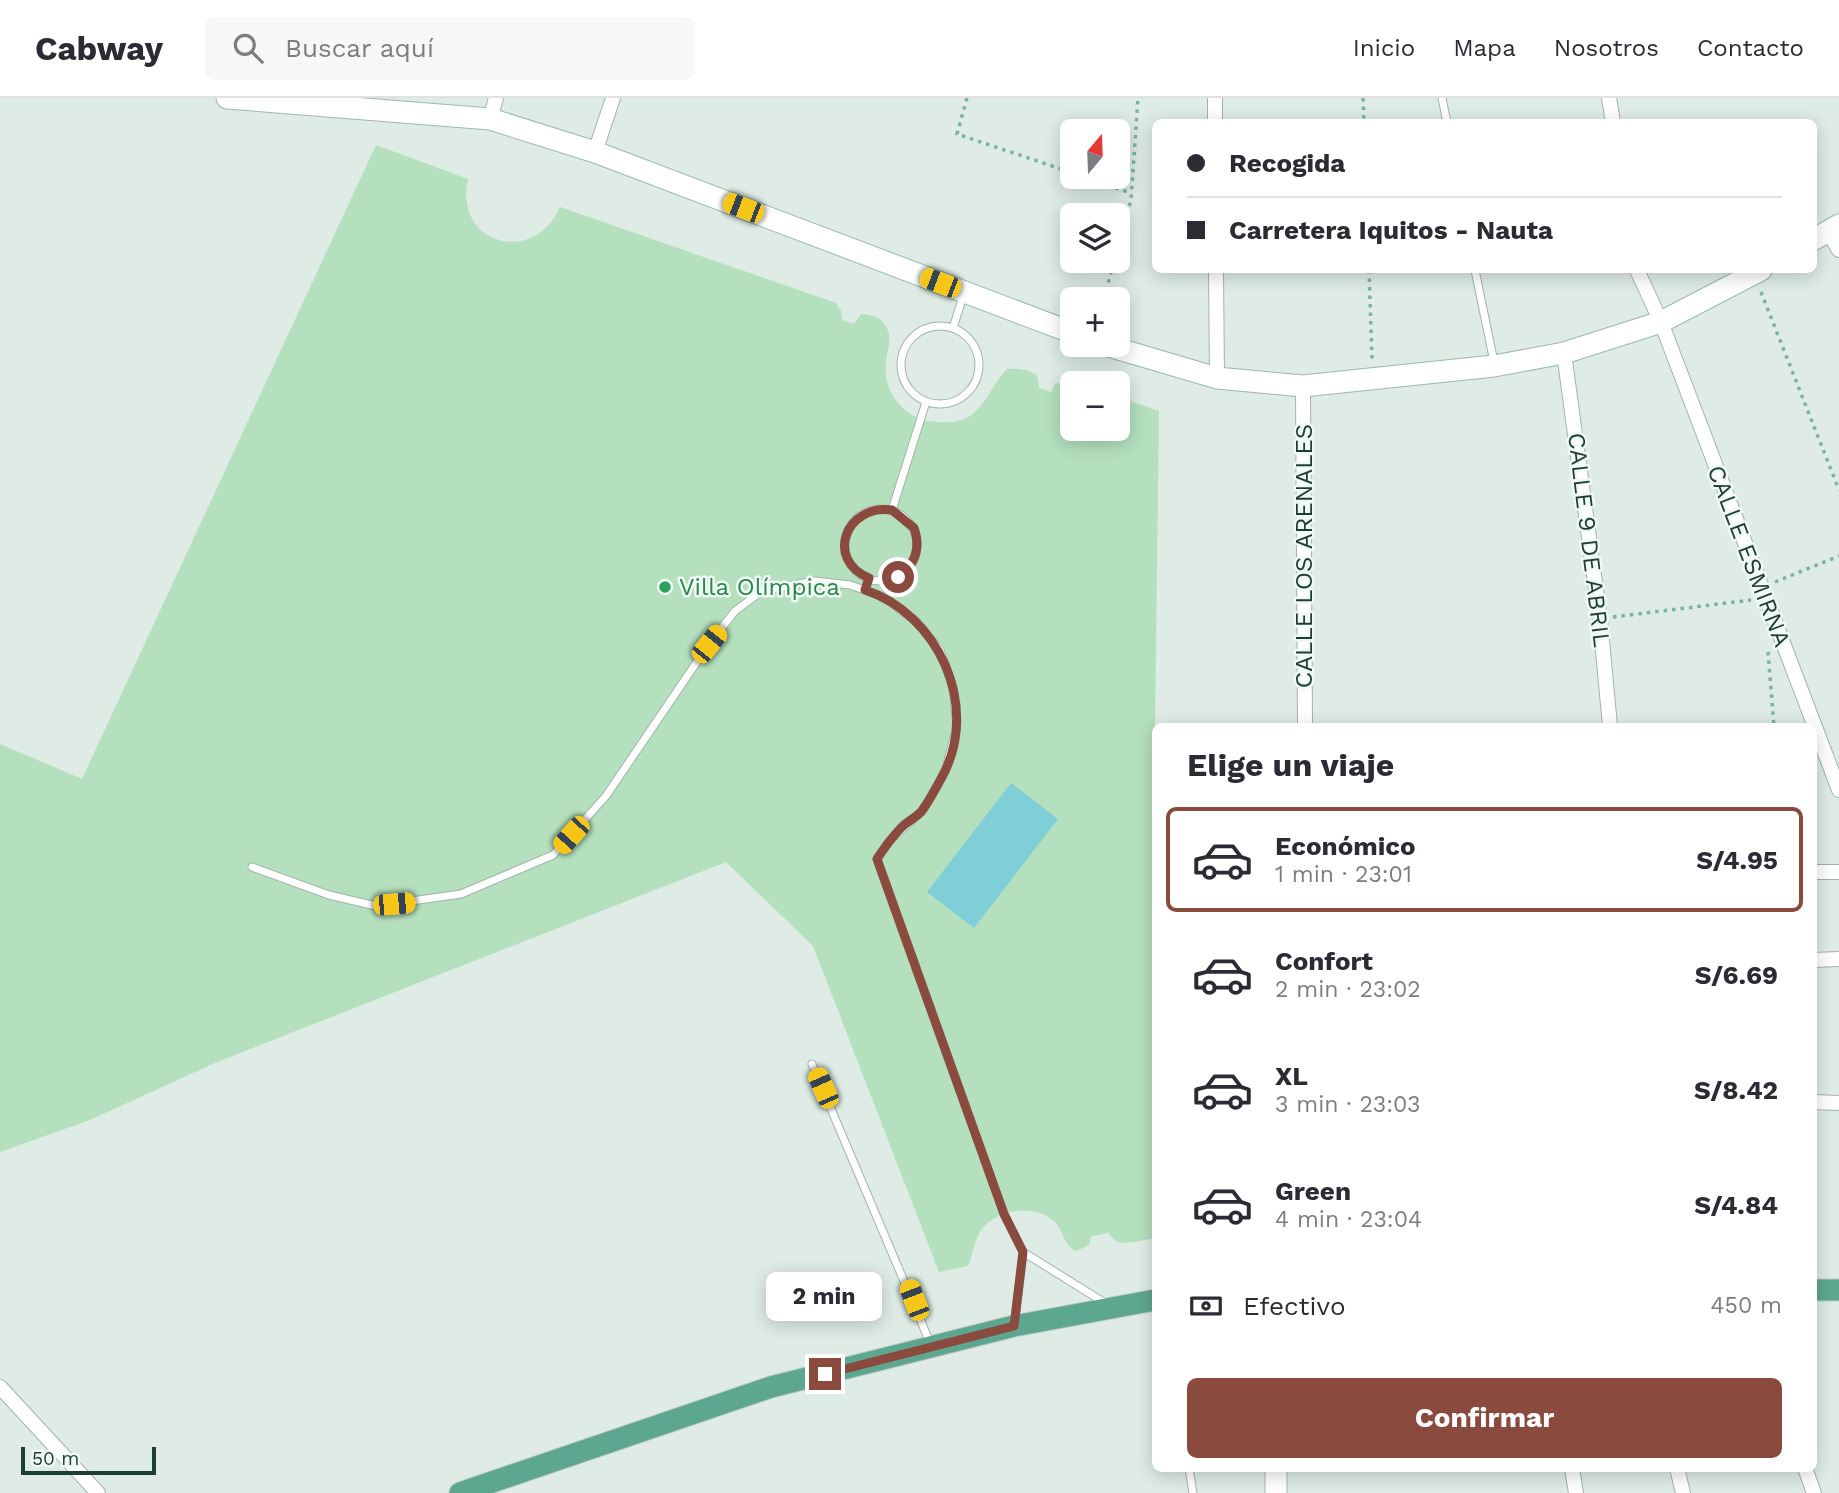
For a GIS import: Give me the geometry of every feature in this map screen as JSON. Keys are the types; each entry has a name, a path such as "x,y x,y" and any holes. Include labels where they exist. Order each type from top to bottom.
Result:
{"main road":[{"path":"1817,1290 1839,1290"},
{"path":"460,1493 771,1387 1014,1326 1152,1301"}],"street":[{"path":"227,98 490,119 595,152 1060,328"},
{"path":"490,119 496,98"},
{"path":"595,152 613,98"},
{"path":"1215,98 1215,119"},
{"path":"1609,98 1612,119"},
{"path":"1216,273 1217,378"},
{"name":"CALLE ESMIRNA","path":"1638,273 1661,322 1813,723"},
{"path":"1130,352 1217,378 1303,386 1494,366 1564,354 1661,322 1755,273"},
{"name":"CALLE 9 DE ABRIL","path":"1564,354 1600,619 1610,723"},
{"name":"CALLE LOS ARENALES","path":"1303,386 1305,723"},
{"name":"CALLE ESMIRNA","path":"1817,734 1839,790"},
{"path":"1817,872 1839,872"},
{"path":"1817,960 1839,959"},
{"path":"1817,1102 1839,1103"},
{"path":"0,1387 98,1493"},
{"path":"1276,1472 1276,1493"},
{"path":"1573,1472 1576,1493"},
{"path":"1678,1472 1683,1493"},
{"path":"1806,1472 1814,1493"}],"lane":[{"path":"1442,98 1446,119"},
{"path":"1476,273 1494,366"},
{"path":"953,328 964,292"},
{"path":"943,326 953,328 970,340 975,349 979,369 977,379 972,388 956,401 936,404 926,402 909,390 904,382 901,372 902,352 914,335 923,330 943,326"},
{"path":"892,510 926,402"},
{"path":"892,510 914,528 916,555 912,564 898,577 880,581 869,578 849,561 844,543 856,518 864,512 892,510"},
{"path":"865,590 869,578"},
{"path":"253,867 329,895 376,906 461,894 553,855 606,796 709,644 735,611 762,592 814,581 850,585 882,596 917,622 940,650 953,687 957,727 945,772 921,812 903,826 877,859 1004,1214 1023,1252 1112,1308"},
{"path":"812,1064 932,1346"},
{"path":"1014,1326 1023,1252"},
{"path":"1190,1472 1193,1493"}],"path":[{"path":"967,98 957,134 1060,169"},
{"path":"1129,203 1138,98"},
{"path":"1363,98 1364,119"},
{"path":"1119,189 1131,193"},
{"path":"1369,273 1373,379"},
{"path":"1757,273 1839,490"},
{"path":"1600,619 1762,593 1839,556"},
{"path":"1768,649 1774,723"}],"green space":[{"name":"Villa Olímpica","path":"376,145 468,179 467,201 472,219 484,232 499,240 516,242 533,237 548,226 560,207 836,303 842,320 854,324 861,314 879,319 889,334 886,371 890,391 902,407 918,418 944,422 965,419 981,406 1007,369 1026,370 1037,375 1039,388 1051,392 1055,384 1060,382 1060,441 1130,441 1130,401 1159,411 1155,723 1152,723 1152,1239 1123,1243 1109,1233 1092,1236 1089,1245 1077,1251 1069,1246 1055,1222 1046,1216 1037,1212 1016,1211 996,1217 981,1230 968,1266 939,1272 813,946 726,862 217,1062 90,1120 0,1152 0,744 82,779"}],"water":[{"path":"1011,783 1058,819 974,928 927,892"}],"place":[{"name":"Villa Olímpica","path":"665,587"}],"route":[{"path":"825,1374 1014,1326 1023,1252 1004,1214 877,859 888,842 921,812 945,772 957,727 953,687 940,650 917,622 882,596 865,590 869,578 854,569 845,552 844,543 850,525 864,512 882,508 892,510 908,520 914,528 918,546 916,555 912,564 898,577"}]}
